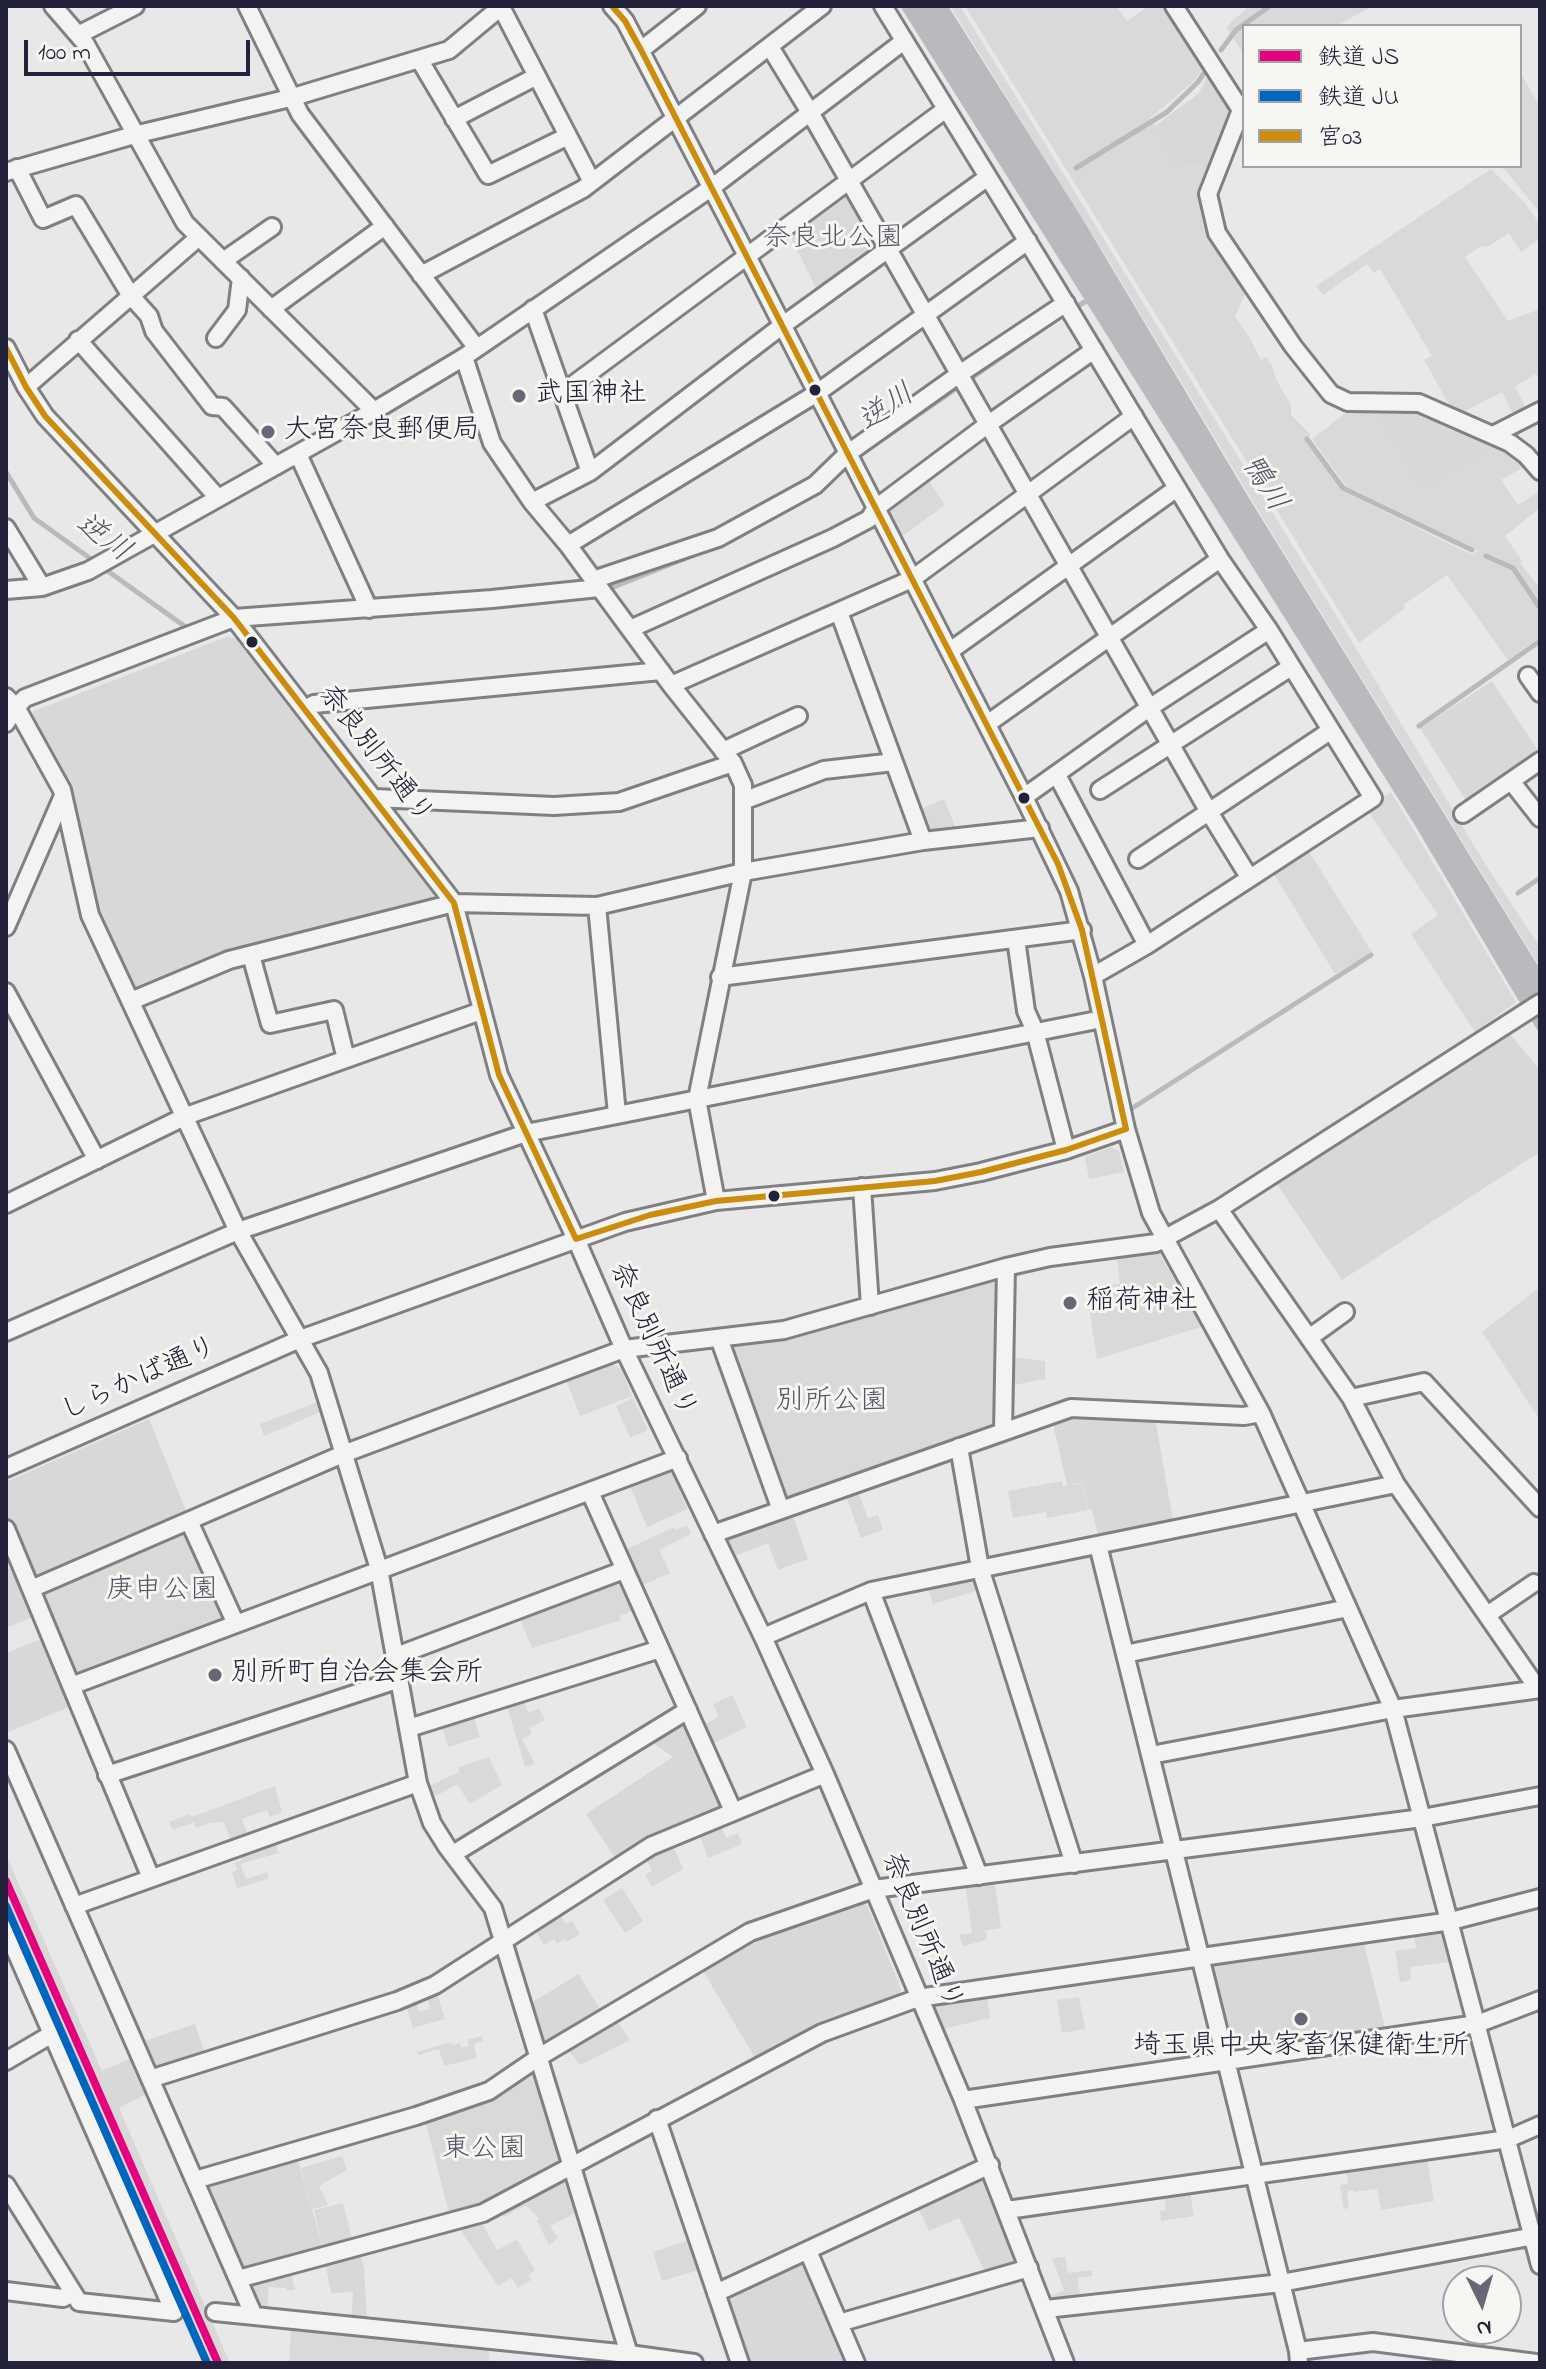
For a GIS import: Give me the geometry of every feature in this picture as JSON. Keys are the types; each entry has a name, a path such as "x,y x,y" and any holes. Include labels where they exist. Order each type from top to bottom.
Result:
{"street":[{"path":"53,6 85,43 185,223 374,411"},
{"path":"78,35 135,6"},
{"path":"247,6 300,114 421,275 470,352 492,443 532,502 728,757 743,785 743,872 697,1099 716,1201"},
{"path":"612,6 625,21 641,50 950,651 1069,891 1082,930 1126,1129 1151,1213 1261,1413 1393,1709 1536,2236 1540,2265"},
{"path":"641,50 697,6"},
{"path":"421,275 592,182 822,6"},
{"path":"883,6 1220,559 1269,630 1373,798 1147,945 1093,976"},
{"path":"1174,6 1241,110 1208,194 1217,233 1293,346 1331,394 1348,402 1419,403 1510,443 1540,471"},
{"path":"276,466 223,407 212,406 154,331 149,316 131,296 76,205 43,219 12,170 134,135 290,98 449,50 502,7 592,182"},
{"path":"6,590 42,587 90,570 374,411 470,352 711,188 904,41"},
{"path":"770,47 1249,877"},
{"path":"419,59 488,175 568,136"},
{"path":"454,119 537,76"},
{"path":"562,393 946,109"},
{"path":"532,502 590,472 783,325 988,177"},
{"path":"271,309 385,226"},
{"path":"223,261 272,227"},
{"path":"26,387 199,237"},
{"path":"568,545 817,393 1028,241"},
{"path":"216,338 237,310 241,278"},
{"path":"533,309 590,472"},
{"path":"11,702 234,618 369,609 596,584 718,538 815,485 1069,309"},
{"path":"78,340 218,498"},
{"name":"奈良別所通り","path":"6,348 45,416 234,618 454,903 499,1075 624,1349 763,1637 825,1774 990,2165 1065,2363"},
{"path":"630,629 869,519 876,508 1094,350"},
{"path":"1493,435 1540,411"},
{"path":"305,710 314,704 666,678 839,612 912,579 1134,416"},
{"path":"298,454 369,609"},
{"path":"950,651 1177,488"},
{"path":"6,528 42,587"},
{"path":"987,724 1220,559"},
{"path":"839,612 923,841"},
{"path":"1024,797 1149,708 1269,630"},
{"path":"1100,790 1291,667"},
{"path":"1528,676 1540,693"},
{"path":"6,723 11,702"},
{"path":"11,702 62,790 90,915 238,1231 319,1373 379,1569 418,1783 432,1823 493,1908 629,2354"},
{"path":"374,798 554,806 619,802 728,757 798,716"},
{"path":"1138,859 1330,731"},
{"path":"1463,814 1540,761"},
{"path":"743,801 824,770 894,762"},
{"path":"1057,775 1147,945"},
{"path":"1511,781 1540,818"},
{"path":"6,927 63,796"},
{"path":"131,1001 229,960 454,903 597,906 743,872 923,841 1040,828"},
{"path":"597,906 617,1114"},
{"path":"720,977 1082,930"},
{"path":"1016,939 1026,1011 1035,1031 1066,1150"},
{"path":"251,955 270,1024 334,1010 346,1059"},
{"path":"6,992 97,1160"},
{"path":"31,1589 343,1454 624,1349 784,1330 1006,1267 1050,1257 1115,1250 1164,1240 1219,1209 1540,1003"},
{"path":"6,1204 186,1116 481,1011"},
{"path":"6,1332 238,1231 526,1133 1102,1019"},
{"name":"しらかば通り","path":"6,1468 300,1339 650,1215 716,1201 935,1181 1066,1150 1126,1129"},
{"path":"862,1187 870,1306"},
{"path":"1151,1755 1393,1709 1539,1689 1396,1484 1351,1398 1219,1209"},
{"path":"1003,1432 1006,1267"},
{"path":"1309,1338 1345,1312"},
{"path":"719,1338 781,1510"},
{"path":"1351,1398 1424,1382 1540,1508"},
{"path":"713,1534 1071,1408 1244,1416 1261,1413"},
{"path":"959,1447 980,1568 1074,1864"},
{"path":"71,1686 678,1458"},
{"path":"763,1637 871,1591 1396,1484"},
{"path":"590,1492 733,1811"},
{"path":"189,1521 236,1624"},
{"path":"6,1529 151,1878"},
{"path":"1098,1545 1298,2357 1373,2342 1536,2363"},
{"path":"396,1656 624,1570"},
{"path":"1487,1615 1534,1583"},
{"path":"871,1591 979,1876"},
{"path":"1125,1654 1348,1608"},
{"path":"409,1728 660,1649"},
{"path":"107,1775 400,1679"},
{"path":"453,1854 688,1710"},
{"path":"6,1750 254,2316"},
{"path":"150,2079 397,2001 435,1985 651,1846 825,1774"},
{"path":"74,1906 418,1783"},
{"path":"195,2180 409,2118 489,2091 539,2057 750,1932 874,1889 1422,1818 1540,1796"},
{"path":"238,2279 483,2213 822,2033 918,1998 1451,1921 1540,1898"},
{"path":"6,1929 174,2312 79,2302 6,2185"},
{"path":"963,2100 1477,2024 1540,2000"},
{"path":"6,2061 52,2034"},
{"path":"657,2119 740,2363"},
{"path":"1007,2210 1508,2139 1540,2125"},
{"path":"716,2293 990,2165"},
{"path":"1046,2309 1281,2283 1536,2236"},
{"path":"808,2251 856,2363"},
{"path":"839,2323 1029,2268"},
{"path":"6,2291 63,2298 73,2293"},
{"path":"215,2312 694,2363"},
{"path":"557,2347 568,2363"}],"shaded area":[{"path":"900,6 948,6 1082,218 1252,503 1540,969 1540,1034 1416,827"},
{"path":"1210,71 1233,111 1209,166 1171,167 1155,126 1199,93"},
{"path":"1417,409 1501,444 1421,494 1375,411"},
{"path":"226,637 235,638 433,894 431,902 140,992 132,990 97,911 30,717 34,711"},
{"path":"1492,681 1540,753 1468,804 1420,728"},
{"path":"1511,1035 1540,1070 1540,1152 1342,1280 1276,1183"},
{"path":"1070,1414 1155,1418 1173,1520 1098,1536 1083,1482 1067,1485 1052,1420"},
{"path":"149,1419 187,1513 34,1576 6,1512 6,1482"},
{"path":"665,1469 673,1473 687,1509 647,1527 629,1484"},
{"path":"792,1513 808,1559 778,1570 768,1543 734,1556 728,1541 731,1534"},
{"path":"15,1566 35,1616 6,1628 6,1570"},
{"path":"44,1638 71,1706 6,1733 6,1653"},
{"path":"679,1721 686,1723 722,1803 720,1810 617,1861 586,1814 673,1757 649,1740"},
{"path":"6,1855 102,2071 134,2057 149,2093 119,2108 230,2363 202,2363 112,2160 6,1919"},
{"path":"858,1900 867,1905 901,1989 898,1998 805,2032 757,2061 702,1969 754,1938"},
{"path":"1363,1940 1386,2031 1234,2053 1229,2050 1210,1967 1213,1963"},
{"path":"579,1974 602,2013 549,2045 543,2043 529,2004"},
{"path":"195,2024 205,2053 153,2067 142,2042"},
{"path":"297,2157 323,2247 245,2269 206,2187 209,2182"},
{"path":"976,2178 984,2180 1014,2260 1011,2267 986,2274 959,2218 929,2231 917,2206"},
{"path":"360,2253 364,2268 367,2321 351,2320 353,2292 331,2293 325,2262"},
{"path":"799,2261 807,2265 849,2363 751,2363 746,2358 726,2300 729,2293"}],"green space":[{"path":"950,6 960,6 1350,638 1487,867 1540,947 1540,967 1264,520 1107,258"},
{"path":"965,6 1116,6 1127,21 1149,6 1169,6 1206,64 1193,82 1149,119 1156,127 1171,167 1209,166 1202,189 1251,291 1245,294 1235,316 1261,360 1266,357 1272,366 1291,405 1291,415 1311,435 1306,440 1343,491 1472,555 1478,550 1346,486 1312,439 1348,411 1375,411 1421,494 1501,444 1527,465 1501,480 1518,505 1540,491 1540,508 1505,536 1522,561 1520,563 1540,588 1540,637 1508,660 1447,575 1403,605 1405,608 1359,643"},
{"path":"1249,6 1371,6 1340,24 1242,24 1242,51 1226,27"},
{"path":"1522,76 1540,107 1540,213 1504,168 1522,168"},
{"path":"1491,169 1523,201 1540,224 1540,239 1521,252 1509,233 1465,257 1508,321 1540,309 1540,382 1536,374 1515,386 1527,410 1514,416 1502,392 1467,410 1465,414 1452,410 1424,360 1432,356 1380,269 1374,273 1367,264 1323,295 1316,286"},
{"name":"奈良北公園","path":"845,191 878,248 818,292 788,232"},
{"path":"927,478 945,505 901,537 885,509"},
{"path":"1391,792 1516,1002 1475,1032 1411,934 1438,915 1366,808"},
{"path":"944,799 957,831 928,834 919,810"},
{"path":"1305,845 1372,952 1335,974 1270,868"},
{"path":"1111,1147 1119,1151 1124,1172 1089,1179 1085,1157"},
{"path":"1158,1251 1201,1327 1097,1359 1086,1288 1120,1284 1117,1256"},
{"name":"別所公園","path":"1000,1276 997,1426 784,1500 727,1344"},
{"path":"1540,1287 1540,1420 1482,1332"},
{"path":"1009,1357 1045,1361 1045,1379 1009,1386"},
{"path":"612,1365 621,1368 632,1396 580,1416 567,1382"},
{"path":"633,1398 648,1430 630,1438 616,1406"},
{"path":"320,1401 323,1411 264,1436 260,1424"},
{"path":"1062,1481 1063,1486 1083,1483 1088,1510 1047,1518 1046,1512 1013,1518 1008,1491"},
{"path":"858,1492 868,1518 878,1515 883,1530 861,1538 846,1496"},
{"path":"687,1525 691,1534 659,1550 670,1573 638,1587 621,1552 674,1527 676,1530"},
{"name":"庚申公園","path":"188,1529 227,1620 76,1676 40,1590"},
{"path":"972,1578 979,1590 933,1604 928,1587"},
{"path":"617,1579 632,1611 620,1616 621,1620 532,1648 519,1617"},
{"path":"732,1695 747,1727 712,1744 703,1725 719,1717 713,1704"},
{"path":"523,1701 529,1713 539,1708 545,1720 529,1728 532,1734 522,1739 535,1764 525,1767 507,1706"},
{"path":"474,1718 480,1737 448,1747 442,1727"},
{"path":"489,1757 502,1785 470,1804 456,1785 436,1796 429,1786 459,1772 458,1767"},
{"path":"275,1786 282,1812 270,1817 267,1810 242,1819 248,1837 231,1842 224,1822 196,1828 194,1822 173,1830 169,1822 190,1814 192,1817"},
{"path":"721,1825 726,1838 738,1833 742,1844 708,1858 699,1834"},
{"path":"275,1843 279,1853 241,1866 246,1879 268,1872 268,1879 237,1888 232,1872 237,1870 235,1863 242,1860 240,1855"},
{"path":"673,1845 683,1869 652,1887 645,1875 652,1871 646,1859 659,1849"},
{"path":"994,1880 1001,1928 983,1931 987,1940 963,1946 959,1935 972,1933 965,1884"},
{"path":"622,1888 643,1921 625,1933 603,1900"},
{"path":"560,1915 566,1924 572,1921 580,1934 567,1942 564,1939 557,1944 554,1939 544,1945 535,1930"},
{"path":"1441,1929 1449,1962 1410,1967 1411,1980 1400,1982 1395,1951 1416,1948 1414,1934"},
{"path":"437,1994 445,2019 413,2028 406,2006 416,2001 419,2012 430,2009 427,1997"},
{"path":"987,1995 990,2018 943,2029 934,2007 939,2002"},
{"path":"1079,1997 1085,2029 1062,2033 1057,2000"},
{"path":"617,2021 630,2040 580,2065 568,2050"},
{"path":"482,2036 483,2041 474,2044 477,2058 444,2066 439,2049 418,2055 417,2052 451,2042 453,2045 460,2043 461,2048 469,2046 467,2040"},
{"name":"東公園","path":"530,2073 537,2075 563,2158 561,2164 479,2207 452,2214 448,2209 426,2124 430,2118 470,2106"},
{"path":"342,2156 347,2170 319,2186 328,2205 312,2209 301,2168"},
{"path":"1427,2158 1434,2201 1381,2210 1377,2189 1353,2190 1347,2195 1349,2208 1344,2209 1340,2185 1348,2184 1346,2170"},
{"path":"562,2179 571,2182 579,2211 550,2226 558,2238 549,2245 537,2221 539,2219 528,2207 524,2206 504,2217 501,2211"},
{"path":"1190,2191 1194,2216 1161,2221 1160,2211 1166,2210 1164,2194"},
{"path":"343,2203 352,2240 323,2247 314,2210"},
{"path":"481,2221 497,2250 517,2240 535,2270 528,2275 531,2280 518,2288 511,2278 498,2286 462,2232 461,2226"},
{"path":"692,2239 702,2269 662,2281 653,2252"},
{"path":"1065,2257 1068,2273 1092,2270 1092,2276 1078,2278 1080,2298 1059,2301 1052,2295 1064,2290 1052,2258"},
{"path":"291,2272 295,2290 269,2287 267,2311 257,2306 249,2288 252,2280"},
{"path":"291,2328 488,2346 490,2363 289,2363"}],"waterway":[{"name":"逆川","path":"1244,24 1270,6"},
{"name":"逆川","path":"1221,50 1242,26"},
{"name":"逆川","path":"1076,168 1167,112 1204,73"},
{"name":"逆川","path":"816,493 863,453 1091,298"},
{"path":"1307,439 1343,488 1472,550"},
{"name":"逆川","path":"6,472 34,518 187,628"},
{"name":"逆川","path":"606,590 704,551"},
{"path":"1486,556 1513,568 1540,608"},
{"path":"1419,726 1540,641"},
{"path":"1518,893 1540,878"},
{"path":"1131,1109 1371,955"}],"rail line":[{"name":"JS","path":"6,1881 218,2363"},
{"name":"JU","path":"6,1906 207,2363"}],"transit line":[{"name":"宮03","path":"6,348 45,416 234,618 454,903 499,1075 576,1239 650,1215 716,1201 935,1181 981,1172 1066,1150 1126,1129 1082,930 1058,864 641,50 625,21 612,6"}],"place":[{"name":"武国神社","path":"519,396"},
{"name":"大宮奈良郵便局","path":"268,432"},
{"name":"稲荷神社","path":"1070,1303"},
{"name":"別所町自治会集会所","path":"215,1675"},
{"name":"埼玉県中央家畜保健衛生所","path":"1301,2019"}],"water label":[{"name":"鴨川","path":"1262,485"}]}
